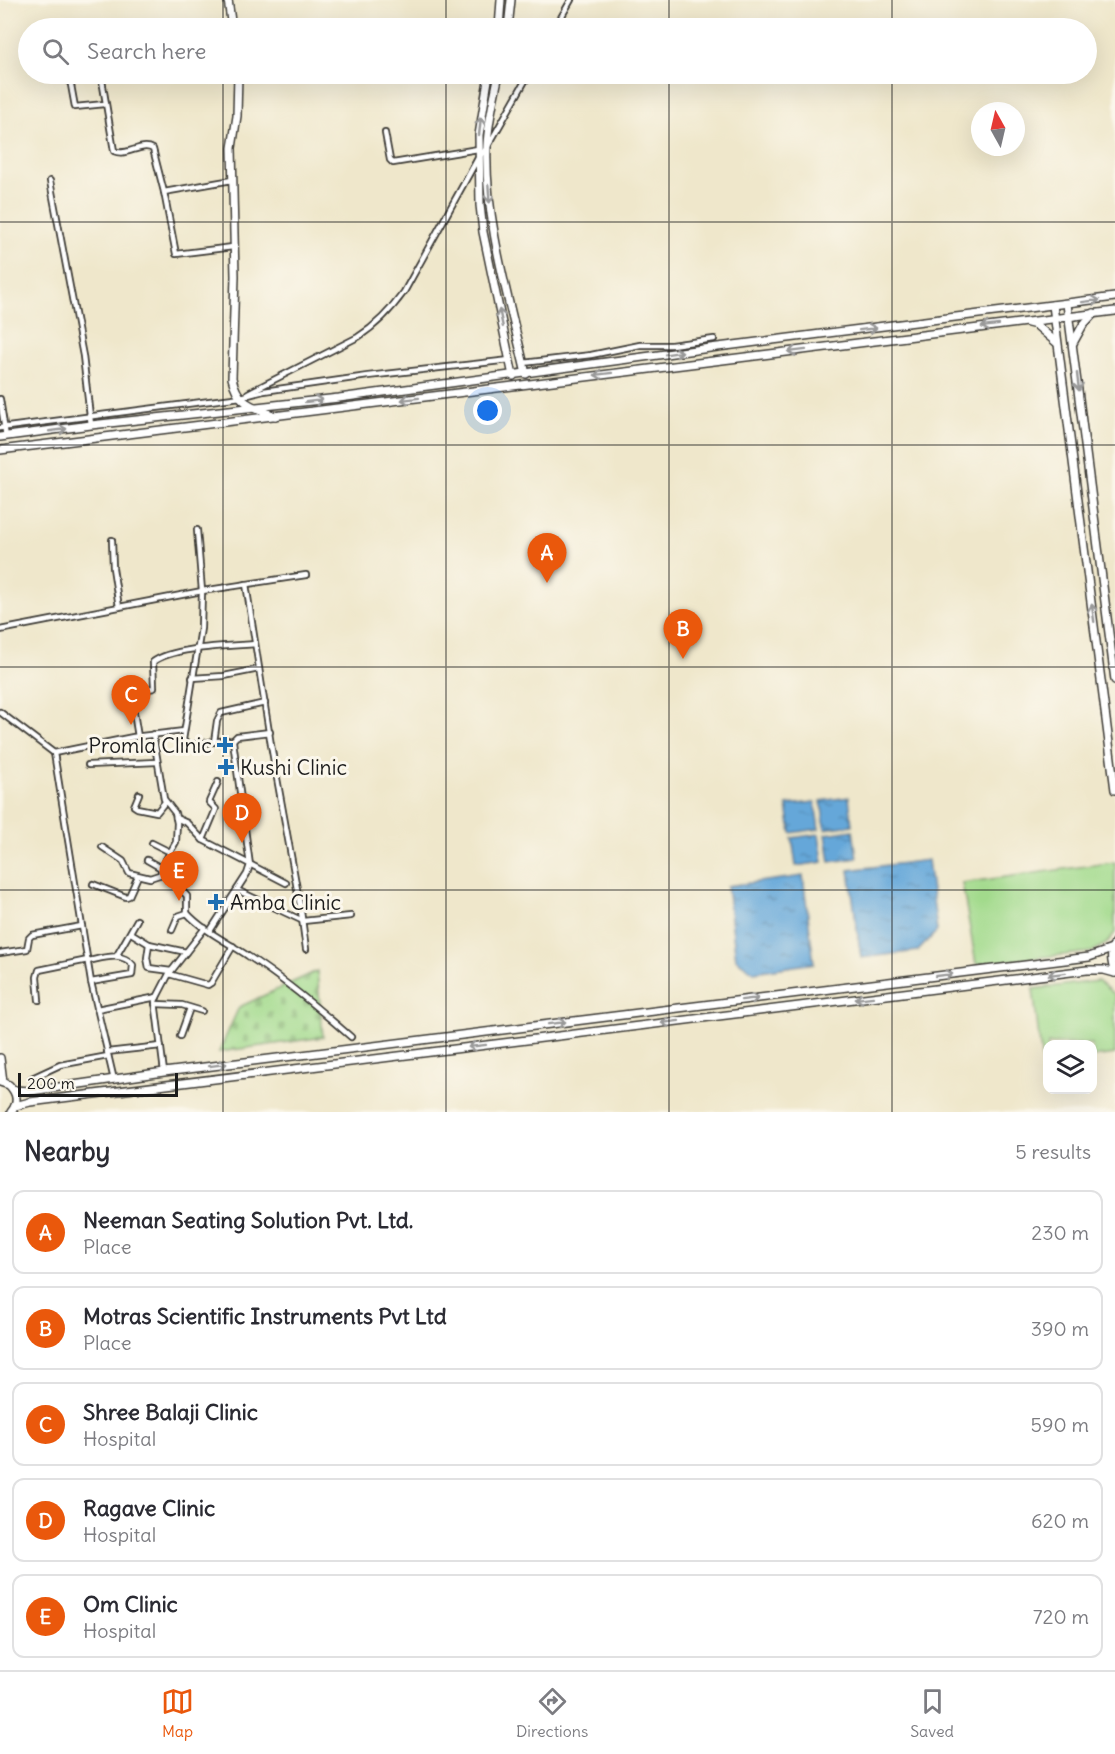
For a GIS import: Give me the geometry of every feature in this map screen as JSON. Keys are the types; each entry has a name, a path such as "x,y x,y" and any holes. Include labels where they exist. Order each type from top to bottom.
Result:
{"street":[{"path":"228,0 231,18"},
{"path":"500,18 501,0"},
{"path":"509,18 511,0"},
{"path":"561,18 571,0"},
{"path":"71,84 75,107 105,104"},
{"path":"102,84 114,151 122,153 151,147 165,192 177,254 234,247"},
{"path":"238,84 232,148 234,247 232,378 236,391 247,404 276,417"},
{"path":"487,84 478,149 481,218 513,376"},
{"path":"497,84 490,115 487,148 492,219 526,374"},
{"path":"240,397 358,337 371,329 391,310 404,292 478,158 487,148 523,84"},
{"path":"385,133 390,160 393,163 478,149"},
{"path":"165,192 232,180"},
{"path":"50,181 83,356 91,425"},
{"path":"0,399 3,437 91,425 295,404 710,348 1115,297"},
{"path":"1067,304 1115,680"},
{"path":"1053,305 1115,790"},
{"path":"0,450 1115,311"},
{"path":"1073,344 1083,325 1094,313"},
{"path":"1025,322 1036,325 1054,338 1059,346"},
{"path":"524,363 591,355 640,345 671,345 714,339"},
{"path":"710,348 712,361"},
{"path":"2,427 510,360"},
{"path":"295,404 297,413"},
{"path":"197,530 202,591 201,628 183,740 185,744 232,741 237,736 270,732"},
{"path":"112,540 119,607"},
{"path":"0,630 202,591 306,575"},
{"path":"246,584 306,948"},
{"path":"143,690 154,688 153,662 158,657 198,648 255,644"},
{"path":"192,678 224,676 259,669"},
{"path":"131,694 138,737"},
{"path":"214,742 217,721 221,713 265,703"},
{"path":"0,712 54,753 91,982 114,1080"},
{"path":"54,753 153,734 184,731"},
{"path":"153,734 165,802 176,818 187,823 203,840 286,883"},
{"path":"164,1072 156,997 170,972 208,930 237,890 250,865 232,741"},
{"path":"88,765 157,762"},
{"path":"203,840 216,809 209,802 218,782"},
{"path":"139,795 134,806 137,808 157,812 165,802"},
{"path":"176,818 176,843 161,868 162,874 176,884 187,897 187,914"},
{"path":"152,843 170,852"},
{"path":"102,847 123,861 127,872 150,878 162,874"},
{"path":"147,860 161,868"},
{"path":"180,889 191,870"},
{"path":"93,884 126,897 129,896 138,876"},
{"path":"237,890 303,921 351,916"},
{"path":"172,930 178,916 187,914 303,995 351,1037"},
{"path":"117,955 137,920"},
{"path":"0,953 27,949 29,938 32,935 82,926"},
{"path":"131,933 149,944 186,952"},
{"path":"149,944 147,958 149,968 170,972 208,985 233,946"},
{"path":"1113,945 1111,961 1115,973"},
{"path":"0,1058 2,1082 14,1090 31,1091 164,1072 1089,957 1113,945"},
{"path":"39,1000 37,976 39,970 117,955 132,963 132,975 91,982"},
{"path":"13,1109 30,1102 1077,971 1104,970 1115,973"},
{"path":"97,1009 156,997"},
{"path":"155,1004 182,1005 202,1011"},
{"path":"180,1036 190,1008"},
{"path":"32,1078 60,1065 108,1054 161,1046"},
{"path":"196,1068 198,1081"},
{"path":"13,1109 16,1096 14,1090"}],"green space":[{"path":"1115,862 1115,933 1106,944 1092,952 976,964 962,883"},
{"path":"317,971 323,1037 219,1052 239,1007"},
{"path":"1098,981 1115,995 1115,1054 1097,1056 1097,1040 1043,1040 1042,1062 1033,989"}],"water":[{"path":"849,797 852,825 825,829 821,801"},
{"path":"815,802 819,829 791,833 787,805"},
{"path":"853,830 857,858 830,862 826,834"},
{"path":"819,834 823,862 796,866 792,838"},
{"path":"928,860 937,931 918,951 861,958 849,870"},
{"path":"803,876 814,963 754,972 736,959 727,886"}],"place":[{"name":"Neeman Seating Solution Pvt. Ltd.","path":"547,583"},
{"name":"Motras Scientific Instruments Pvt Ltd","path":"683,659"},
{"name":"Shree Balaji Clinic","path":"131,725"},
{"name":"Promla Clinic","path":"225,745"},
{"name":"Kushi Clinic","path":"226,767"},
{"name":"Ragave Clinic","path":"242,843"},
{"name":"Om Clinic","path":"179,901"},
{"name":"Amba Clinic","path":"216,902"}]}
